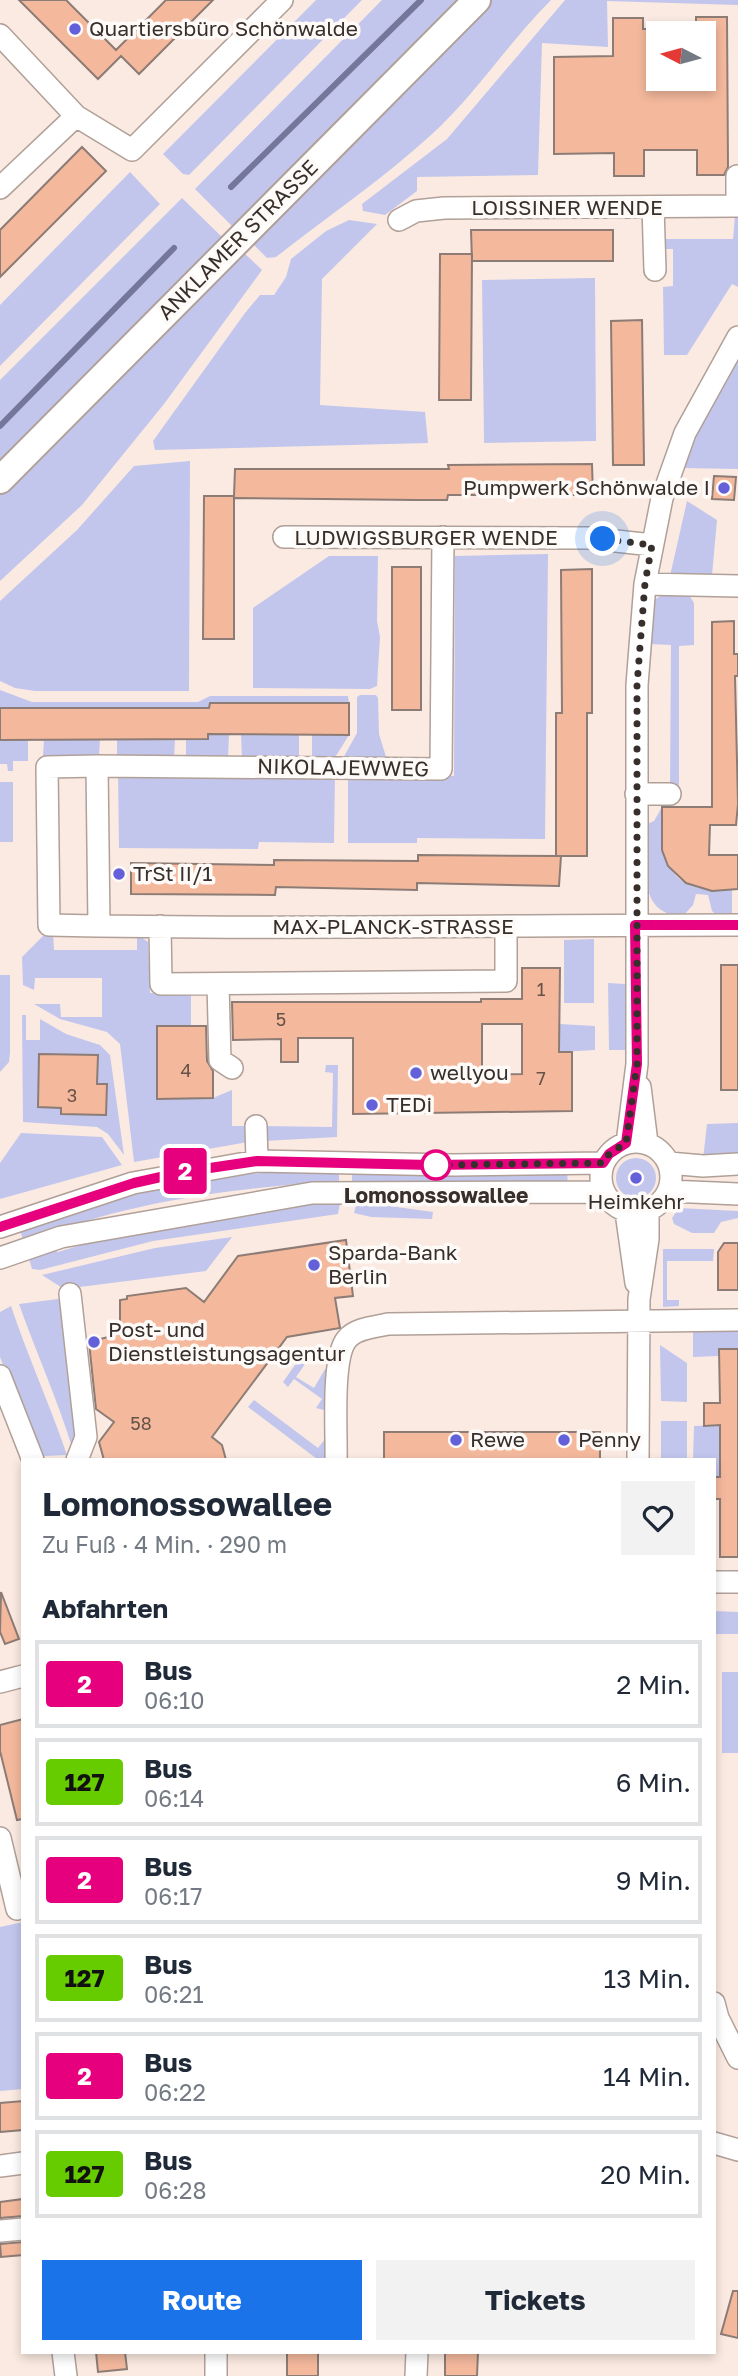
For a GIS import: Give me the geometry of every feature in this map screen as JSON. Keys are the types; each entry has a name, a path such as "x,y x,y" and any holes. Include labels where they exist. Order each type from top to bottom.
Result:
{"main road":[{"name":"ANKLAMER STRASSE","path":"0,480 477,0"}],"street":[{"path":"0,35 76,116 132,150 282,0"},
{"path":"0,188 76,116"},
{"path":"737,176 737,206"},
{"name":"LOISSINER WENDE","path":"399,220 416,211 444,208 737,206"},
{"path":"653,207 655,270"},
{"path":"637,1143 637,685 645,583 662,498 685,433 738,337"},
{"name":"LUDWIGSBURGER WENDE","path":"284,537 589,538 652,545"},
{"name":"NIKOLAJEWWEG","path":"49,925 47,766 441,769 443,537"},
{"path":"645,583 738,586"},
{"path":"97,766 99,926"},
{"path":"636,794 670,794"},
{"name":"MAX-PLANCK-STRASSE","path":"49,925 738,925"},
{"path":"160,926 161,984 506,981 506,927"},
{"path":"218,984 220,1060 232,1068"},
{"path":"256,1126 257,1161"},
{"path":"637,1143 664,1154 669,1163 671,1182 669,1191 657,1206 648,1211 626,1212 609,1201 603,1192 600,1172 609,1154 637,1143"},
{"path":"0,1227 134,1183 183,1172 257,1161 430,1165 603,1163"},
{"path":"669,1163 703,1167 738,1164"},
{"path":"669,1191 738,1194"},
{"path":"0,1258 19,1249 61,1237 312,1193 603,1192"},
{"path":"638,1458 639,1310 648,1239 648,1211"},
{"path":"626,1212 639,1310"},
{"path":"70,1294 86,1437 78,1458"},
{"path":"336,1458 339,1355 347,1339 358,1331 388,1324 639,1310 738,1320"},
{"path":"0,1376 4,1393 32,1458"},
{"path":"716,1582 738,1582"},
{"path":"0,1682 21,1677"},
{"path":"0,1838 18,1909"},
{"path":"716,2010 738,2058"},
{"path":"716,2144 738,2150"},
{"path":"0,2166 21,2163"},
{"path":"0,2231 21,2229"},
{"path":"63,2354 65,2376"},
{"path":"216,2354 216,2376"},
{"path":"416,2376 417,2354"}],"shaded area":[{"path":"316,0 362,0 189,175 183,174 163,154"},
{"path":"382,0 461,0 234,228 195,189"},
{"path":"488,0 551,0 431,135 276,257 267,258 249,240"},
{"path":"565,0 738,0 738,5 607,1 608,47 542,43 538,175 417,177 417,191 385,215 363,211 362,204 447,139"},
{"path":"130,172 160,204 0,366 0,305"},
{"path":"182,198 223,238 0,461 0,380"},
{"path":"735,215 738,215 738,287 732,284 687,355 664,355 663,287 673,286 673,249 664,249 664,239 733,239"},
{"path":"349,220 377,224 322,279 320,405 425,412 428,443 155,450 153,441 260,295 274,295 286,277 291,259 326,231"},
{"path":"239,248 262,270 164,404 82,505 0,581 0,489"},
{"path":"595,278 596,441 484,443 482,280"},
{"path":"738,353 738,469 682,468 698,428"},
{"path":"190,461 189,691 35,691 15,688 0,681 0,601 77,530 134,466"},
{"path":"687,501 717,520 712,575 670,576"},
{"path":"548,554 545,839 417,838 417,843 348,843 348,776 454,776 455,556"},
{"path":"329,556 378,556 377,621 380,637 377,686 370,689 253,688 253,608"},
{"path":"662,595 689,595 694,603 694,645 679,646 679,788 670,789 671,645 650,644 654,600"},
{"path":"0,690 32,702 198,702 210,696 348,696 349,703 210,703 209,708 0,708"},
{"path":"376,695 378,698 379,734 387,760 342,760 357,733 357,697"},
{"path":"241,733 299,733 299,760 242,760"},
{"path":"312,733 349,735 334,759 312,759"},
{"path":"208,734 229,734 228,759 186,758 186,739 208,739"},
{"path":"117,739 175,739 174,758 117,756"},
{"path":"0,740 28,740 28,761 13,761 13,771 8,771 7,764 0,764"},
{"path":"44,740 100,740 99,756 43,756"},
{"path":"118,773 335,774 334,843 259,842 258,849 119,848"},
{"path":"0,782 13,782 13,842 0,842"},
{"path":"662,807 666,858 672,870 680,880 693,886 710,890 732,890 732,915 718,916 712,911 708,895 696,894 693,905 683,916 667,913 657,906 650,896 645,868 647,824 654,821"},
{"path":"53,933 54,950 137,950 137,934 148,942 150,993 191,994 191,1027 157,1027 157,1098 213,1098 232,1090 232,1126 247,1126 248,1142 134,1162 120,1044 107,1032 60,1019 34,1004 60,1004 61,1017 102,1017 102,978 35,978 34,990 23,985 22,957 43,936"},
{"path":"594,939 594,1003 564,1003 564,940"},
{"path":"0,975 10,975 10,1053 9,1062 0,1072"},
{"path":"608,983 625,984 626,1050 609,1050"},
{"path":"22,1015 26,1015 26,1040 40,1040 40,1019 66,1034 100,1045 110,1055 124,1155 108,1134 97,1127 23,1122","holes":["98,1055 97,1084 106,1115 61,1114 61,1108 38,1107 39,1062 67,1062"]},
{"path":"560,1024 595,1026 595,1050 559,1052"},
{"path":"326,1065 338,1065 337,1137 264,1141 264,1126 332,1127 333,1073 325,1072"},
{"path":"738,1123 738,1154 703,1159 707,1124"},
{"path":"21,1133 102,1137 122,1165 0,1199 0,1163"},
{"path":"636,1158 650,1164 656,1178 650,1192 636,1198 622,1192 616,1178 622,1164"},
{"path":"339,1169 339,1181 257,1188 179,1199 102,1216 24,1242 19,1228 114,1200 186,1183 275,1172"},
{"path":"352,1171 567,1172 568,1185 352,1185"},
{"path":"340,1203 338,1214 153,1241 40,1270 32,1269 27,1252 48,1247 58,1252 104,1238 295,1205"},
{"path":"375,1204 433,1212 432,1219 371,1217 354,1213 356,1205"},
{"path":"679,1208 738,1211 738,1218 721,1222 714,1233 692,1233 674,1224 672,1218"},
{"path":"232,1237 206,1271 64,1289 42,1275 155,1248"},
{"path":"663,1249 714,1249 713,1261 667,1261 667,1300 679,1300 679,1306 663,1307"},
{"path":"58,1299 64,1305 79,1434 72,1447 19,1304"},
{"path":"11,1306 67,1455 44,1456 0,1357 0,1312"},
{"path":"693,1327 738,1327 738,1349 719,1349 718,1356 693,1357"},
{"path":"660,1345 687,1363 687,1402 661,1401"},
{"path":"302,1355 310,1357 296,1377 314,1388 325,1369 328,1370 328,1405 324,1410 316,1408 322,1399 294,1379 288,1387 283,1382"},
{"path":"254,1400 318,1448 325,1439 328,1458 316,1458 248,1407"},
{"path":"661,1421 687,1421 687,1458 661,1458"},
{"path":"720,1425 720,1477 716,1477 716,1458 693,1458 694,1426"},
{"path":"716,1611 738,1612 738,1634 716,1634"},
{"path":"722,1672 738,1672 738,1753 722,1753"},
{"path":"21,1922 21,2089 0,2091 0,1927"}],"building":[{"path":"19,0 66,0 116,50 166,0 213,0 139,74 121,56 98,79"},
{"path":"696,17 727,17 728,167 724,175 697,175 697,150 644,150 644,176 614,176 614,153 554,154 554,57 613,56 613,18 643,18 643,29 646,29 646,91 716,91 716,21 696,21"},
{"path":"82,147 106,171 0,277 0,230"},
{"path":"471,230 613,230 613,261 472,261"},
{"path":"440,254 472,254 471,400 439,400"},
{"path":"642,320 644,465 613,465 611,321"},
{"path":"592,464 593,495 448,495 447,500 234,498 234,639 203,639 204,496 234,496 235,469 449,469 448,465"},
{"name":"Pumpwerk Schönwalde I","path":"714,476 736,477 734,500 712,499"},
{"path":"392,567 421,567 421,710 392,710"},
{"path":"592,569 592,713 587,713 587,856 556,856 556,713 562,713 561,570"},
{"path":"734,621 734,654 738,654 738,676 735,676 738,804 736,825 710,825 709,855 738,855 738,889 712,891 686,883 668,866 662,850 662,807 712,807 712,622"},
{"path":"210,703 349,703 349,735 208,734 208,739 0,740 0,708 209,708"},
{"path":"418,855 561,856 559,886 417,883 417,890 276,887 275,895 131,894 131,863 274,865 274,860 418,861"},
{"path":"721,965 738,965 738,1090 721,1090"},
{"path":"522,968 560,968 559,1052 572,1052 572,1111 353,1114 353,1038 298,1038 298,1062 281,1062 281,1039 233,1040 232,1002 481,1002 481,999 522,999","holes":["482,1024 522,1024 522,1074 482,1075"]},
{"path":"157,1026 206,1026 207,1061 213,1071 213,1098 157,1099"},
{"path":"39,1054 98,1055 97,1084 107,1084 106,1115 61,1114 61,1108 38,1107"},
{"path":"346,1240 353,1296 335,1298 340,1328 287,1337 212,1437 222,1445 225,1458 103,1458 99,1442 114,1422 96,1409 89,1342 112,1336 120,1324 120,1300 127,1299 127,1296 186,1288 204,1302 238,1256"},
{"path":"724,1243 738,1243 738,1290 718,1290 718,1252"},
{"path":"719,1349 738,1349 738,1557 720,1557 720,1499 716,1499 716,1477 720,1477 720,1425 704,1426 704,1403 720,1403"},
{"name":"Rewe","path":"384,1432 600,1432 600,1458 384,1458"},
{"path":"1,1592 19,1639 5,1644 0,1632"},
{"path":"21,1720 21,1819 17,1820 0,1751 0,1725"},
{"path":"21,2101 21,2130 0,2132 0,2103"},
{"path":"21,2199 21,2216 0,2218 0,2202"},
{"path":"21,2242 21,2255 1,2257 0,2244"},
{"path":"733,2291 738,2291 738,2338 721,2334"},
{"path":"96,2354 125,2354 127,2369 98,2372"},
{"path":"287,2354 318,2354 318,2376 287,2376"},
{"path":"445,2354 478,2354 477,2376 445,2376"}],"waterway":[{"path":"231,187 421,0"},
{"path":"0,426 174,248"}],"bus line":[{"name":"2","path":"0,1227 134,1183 183,1172 265,1160 430,1165 603,1163 617,1147 626,1143 637,1064 635,925 738,925"}],"place":[{"name":"Quartiersbüro Schönwalde","path":"75,29"},
{"name":"Pumpwerk Schönwalde I","path":"724,488"},
{"name":"TrSt II/1","path":"119,874"},
{"name":"wellyou","path":"416,1073"},
{"name":"TEDi","path":"372,1105"},
{"name":"Lomonossowallee","path":"436,1165"},
{"name":"Heimkehr","path":"636,1178"},
{"name":"Sparda-Bank Berlin","path":"314,1265"},
{"name":"Post- und Dienstleistungsagentur","path":"94,1342"},
{"name":"Rewe","path":"456,1440"},
{"name":"Penny","path":"564,1440"}],"route":[{"path":"436,1165 430,1165 603,1163 617,1147 626,1143 637,1064 637,685 645,583 652,545 603,539"}]}
